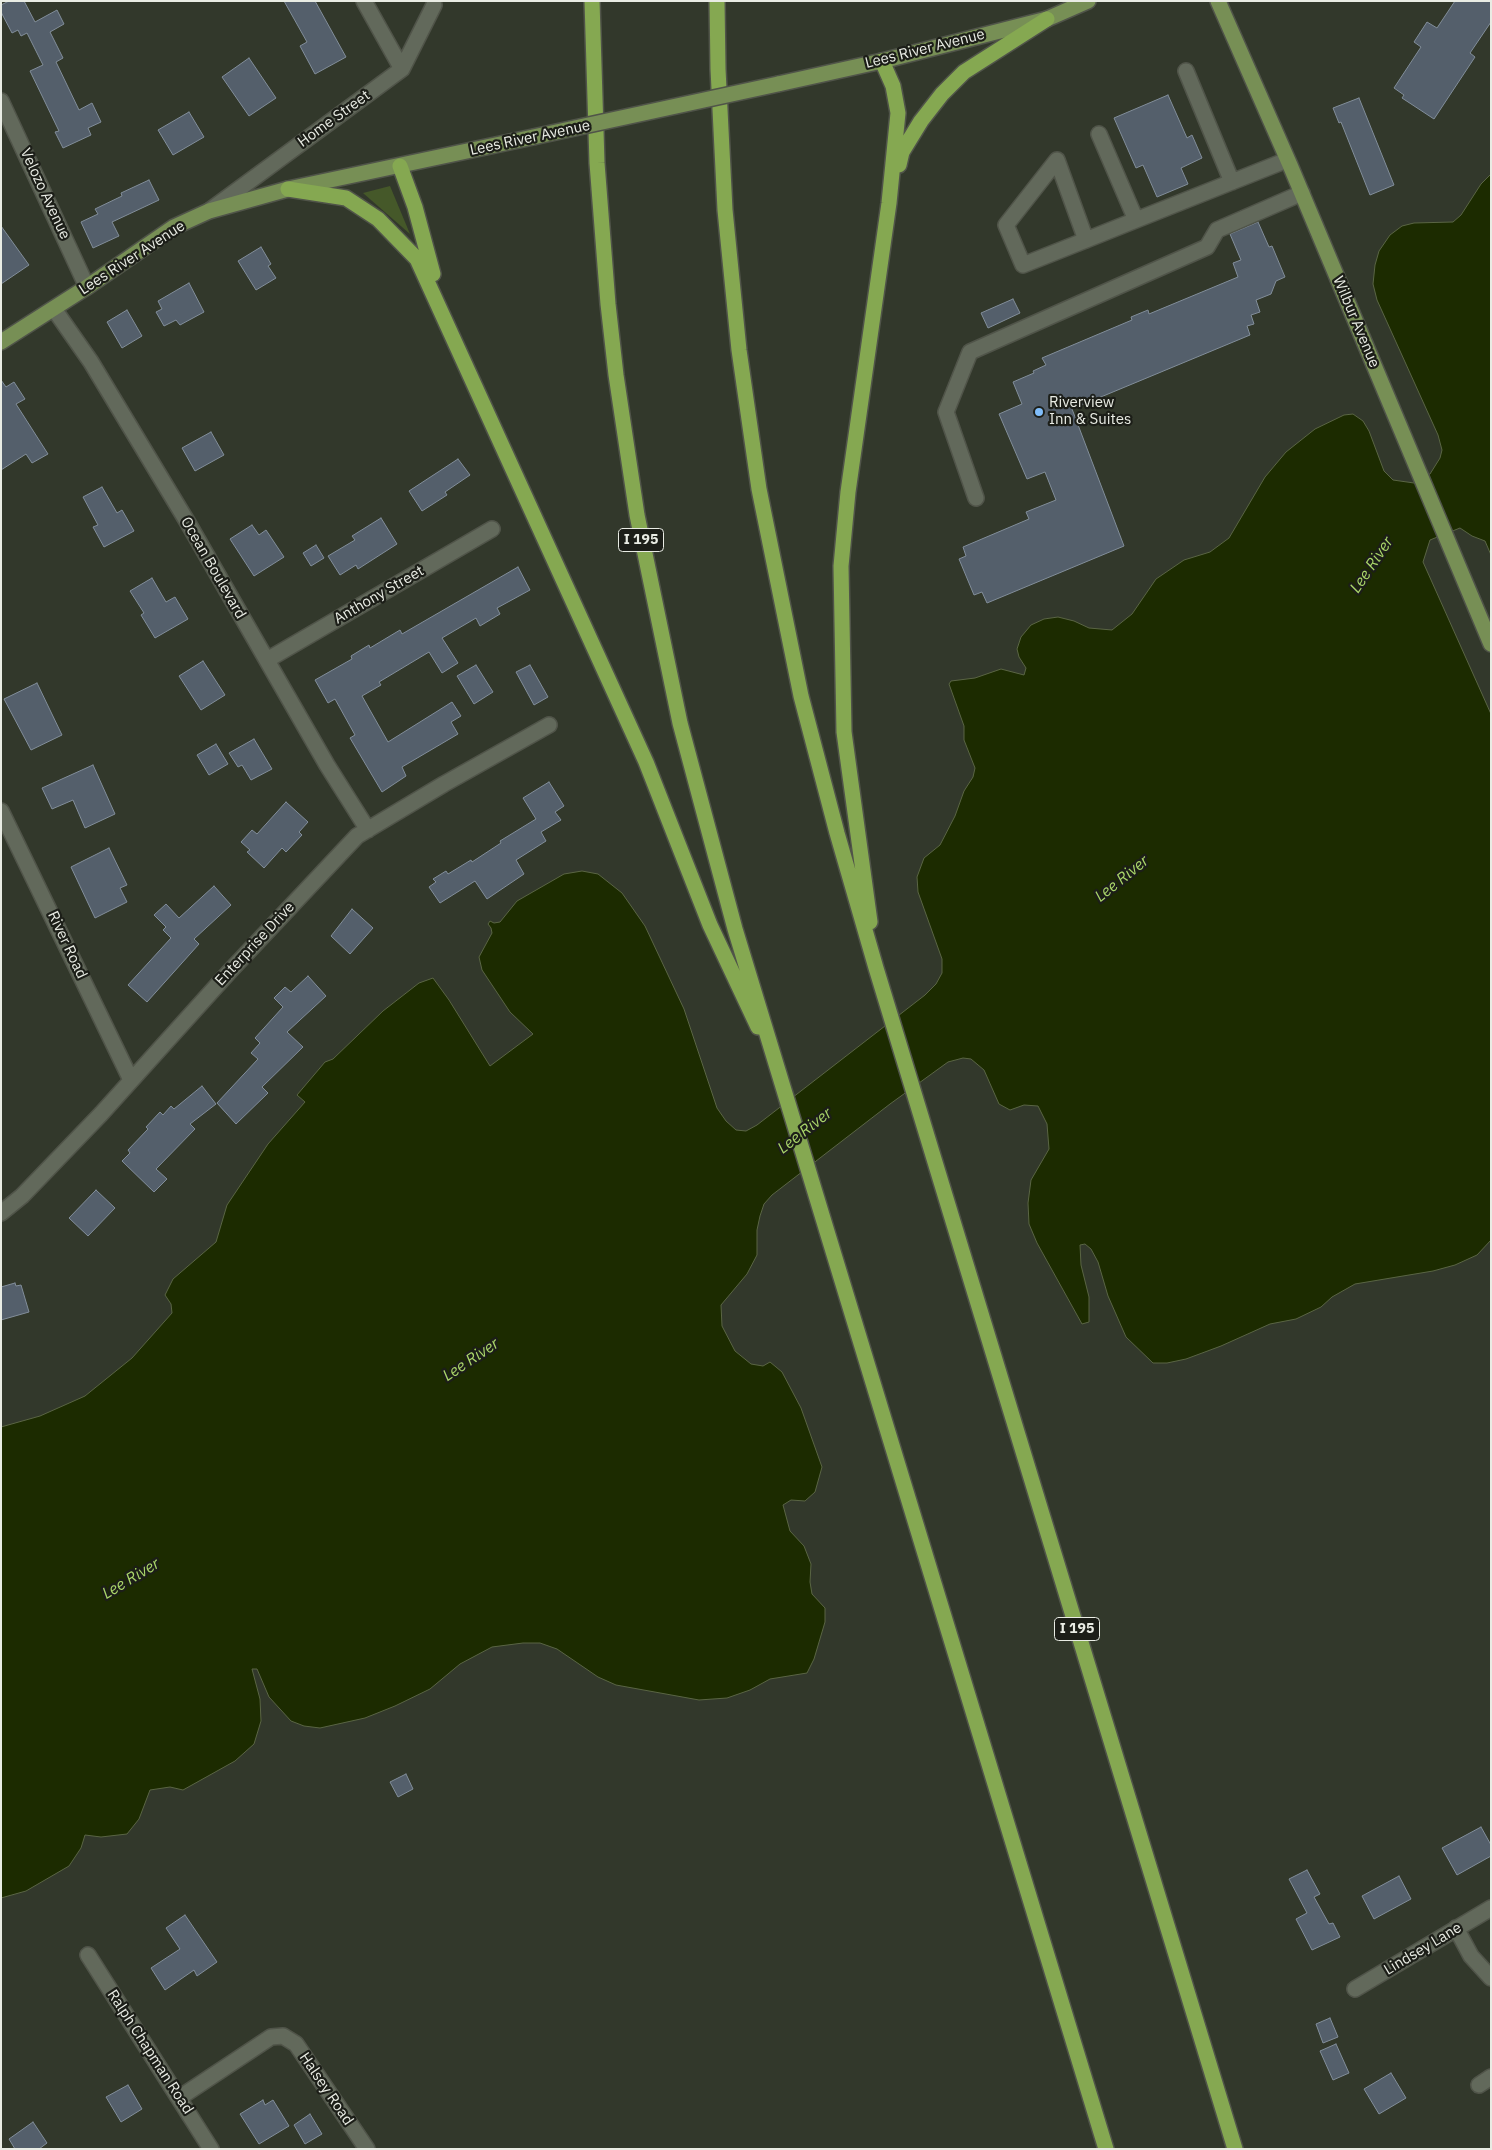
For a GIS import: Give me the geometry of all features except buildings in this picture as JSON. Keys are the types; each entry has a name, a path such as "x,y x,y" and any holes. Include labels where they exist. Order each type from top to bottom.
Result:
{"highway":[{"name":"I 195","path":"592,1 596,163 601,234 616,375 637,516 664,654 697,792 782,1085 1106,2149"},
{"name":"I 195","path":"717,1 718,86 725,210 739,350 759,489 801,696 836,832 885,1000 1235,2149"},
{"path":"889,203 902,152 931,107 964,72 1047,19"},
{"path":"876,968 844,732 841,566 848,492 889,203 898,113 894,86 882,61"},
{"path":"400,166 456,347"},
{"path":"288,189 346,198 378,219 417,259 646,762 725,962 776,1064"}],"main road":[{"name":"Lees River Avenue","path":"1,342 87,287 174,227 209,211 288,189 882,61 1047,19 1088,1"},
{"name":"Wilbur Avenue","path":"1218,1 1288,160 1491,644"}],"street":[{"path":"364,1 402,69"},
{"name":"Home Street","path":"209,211 402,69 434,5"},
{"path":"1186,71 1232,182"},
{"name":"Velozo Avenue","path":"1,101 87,287"},
{"path":"1099,134 1136,220"},
{"path":"1086,240 1057,160 1006,225 1022,265 1086,240 1288,160"},
{"path":"976,498 946,412 970,352 1207,246 1217,230 1302,193"},
{"name":"Ocean Boulevard","path":"54,308 101,379 327,765 368,830"},
{"name":"Anthony Street","path":"267,660 492,529"},
{"name":"Enterprise Drive","path":"1,1213 29,1189 357,836 444,784 549,726"},
{"name":"River Road","path":"1,811 131,1080"},
{"name":"Lindsey Lane","path":"1355,1989 1491,1908"},
{"path":"1456,1928 1472,1956 1489,1972"},
{"name":"Ralph Chapman Road","path":"88,1955 211,2149"},
{"name":"Halsey Road","path":"179,2098 271,2037 283,2036 296,2044 366,2149"}],"shaded area":[{"path":"390,186 410,234 363,193"}],"water":[{"name":"Lee River","path":"1491,174 1491,555 1485,541 1472,536 1460,528 1430,540 1423,562 1491,714 1491,1240 1477,1255 1455,1265 1433,1271 1355,1284 1332,1297 1321,1307 1296,1319 1270,1324 1186,1359 1167,1363 1153,1363 1126,1337 1108,1296 1098,1262 1091,1249 1085,1244 1080,1245 1081,1265 1089,1297 1089,1322 1082,1324 1037,1243 1029,1224 1028,1203 1031,1180 1049,1149 1047,1124 1038,1106 1024,1105 1010,1110 999,1104 984,1070 971,1059 963,1058 948,1062 772,1195 764,1204 760,1216 757,1230 757,1255 747,1274 721,1305 722,1326 735,1351 751,1364 763,1366 770,1362 782,1372 801,1408 822,1467 815,1492 805,1501 791,1500 783,1505 790,1531 804,1546 811,1564 810,1582 812,1594 825,1608 825,1622 814,1659 807,1673 770,1679 750,1690 727,1698 699,1700 616,1685 598,1677 557,1649 540,1643 523,1643 492,1647 460,1664 430,1689 395,1706 365,1718 320,1728 304,1726 291,1721 269,1697 257,1669 252,1669 260,1699 261,1721 254,1744 235,1761 183,1790 170,1787 150,1790 139,1819 127,1834 101,1837 85,1835 81,1848 69,1866 26,1891 1,1898 1,1427 40,1416 85,1396 132,1358 172,1313 171,1304 165,1295 173,1279 216,1242 227,1205 268,1144 305,1102 297,1095 325,1062 333,1059 383,1011 419,983 433,978 490,1066 533,1034 510,1012 482,970 479,957 492,933 488,924 490,921 494,923 500,922 517,901 564,874 582,871 598,874 622,893 645,926 684,1009 717,1108 726,1121 736,1130 746,1131 757,1125 925,995 936,984 942,973 942,959 918,892 917,877 924,858 940,845 955,816 964,791 973,777 975,768 964,740 964,726 949,684 951,681 975,678 1001,669 1024,675 1026,668 1019,657 1017,649 1021,637 1031,625 1044,619 1058,617 1074,621 1089,628 1112,630 1132,614 1156,579 1184,560 1210,552 1229,538 1265,477 1286,452 1315,429 1344,415 1353,414 1363,421 1369,431 1384,471 1393,480 1414,483 1430,474 1440,458 1442,450 1438,435 1377,300 1373,284 1375,265 1379,251 1390,235 1402,226 1414,223 1453,222 1461,215 1481,184"}],"place":[{"name":"Riverview Inn & Suites","path":"1039,412"}]}
